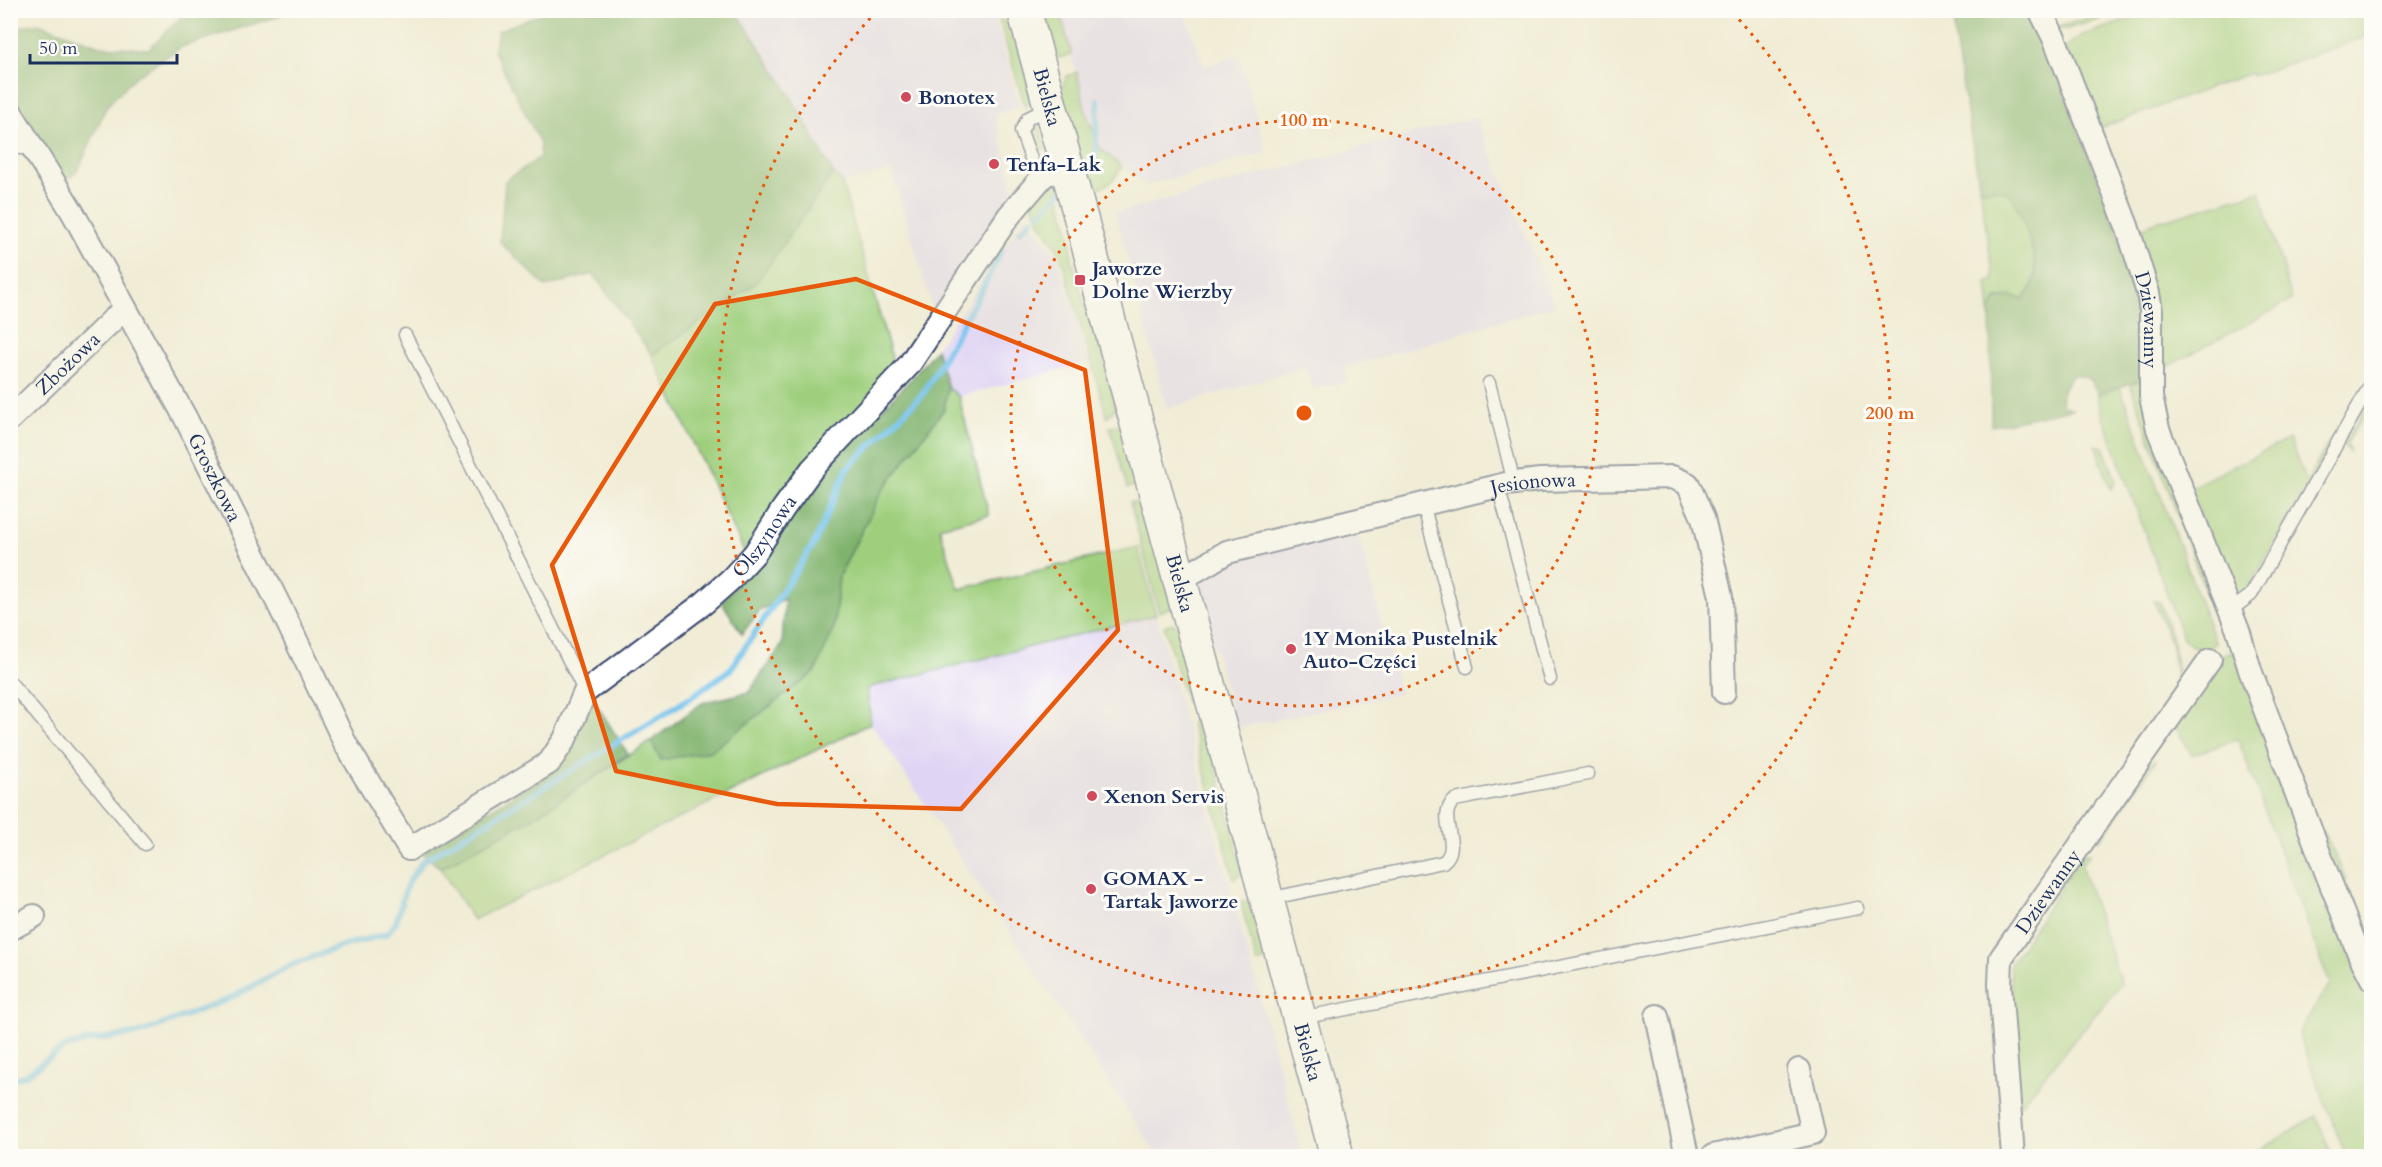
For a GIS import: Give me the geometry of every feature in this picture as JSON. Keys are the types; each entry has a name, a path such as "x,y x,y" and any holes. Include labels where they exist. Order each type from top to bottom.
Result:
{"main road":[{"name":"Bielska","path":"1024,10 1051,107 1056,172 1180,580 1337,1156"}],"street":[{"name":"Dziewanny","path":"2040,10 2055,40 2119,204 2148,292 2151,311 2150,367 2153,414 2239,633 2250,670 2327,874 2360,957 2372,979"},
{"name":"Groszkowa","path":"10,111 22,148 73,213 185,417 346,745 409,849 549,764 565,739 585,692"},
{"name":"Olszynowa","path":"585,692 704,603 755,553 783,508 812,469 909,364 1008,217 1056,172"},
{"name":"Zbożowa","path":"10,419 125,308"},
{"name":"Jesionowa","path":"1180,580 1227,552 1506,485 1540,480 1672,477 1688,484 1703,518 1721,597 1724,692"},
{"name":"Dziewanny","path":"2013,1156 2000,986 2001,958 2210,660"},
{"path":"10,929 34,916"},
{"path":"1657,1016 1687,1156"},
{"path":"1713,1156 1813,1133 1799,1070"}],"lane":[{"path":"405,335 585,692"},
{"path":"2229,608 2251,595 2372,382"},
{"path":"1489,383 1506,485 1550,679"},
{"path":"1423,504 1467,667"},
{"path":"10,682 145,844"},
{"path":"1267,899 1443,862 1452,850 1446,813 1448,805 1455,800 1588,774"},
{"path":"1299,1019 1858,908"}],"highlighted area":[{"path":"856,279 1085,370 1118,630 961,809 777,804 616,771 552,565 715,304"}],"shaded area":[{"path":"1066,10 1184,11 1204,67 1239,56 1266,152 1147,185 1100,148 1086,113 1060,13"},
{"path":"736,11 993,11 1020,107 994,114 1015,195 933,310 892,171 842,183 833,173 783,83"},
{"path":"1476,117 1555,305 1344,368 1348,381 1314,389 1305,367 1167,409 1116,213"},
{"path":"1026,216 1057,255 1089,362 959,397 948,387 936,349"},
{"path":"1356,526 1400,694 1236,728 1197,580 1209,568"},
{"path":"1156,615 1303,1156 1158,1156 871,723 867,688"}],"green space":[{"path":"207,10 244,14 249,11 284,11 279,16 181,47 135,77 107,106 78,170 63,184 11,96 10,29 38,23 100,46 149,49 182,16"},
{"path":"550,10 736,11 783,83 833,173 756,283 652,355 593,274 546,287 500,242 505,181 540,157 540,143 494,51 498,31"},
{"path":"1953,11 2033,11 2142,294 2144,379 2098,394 2088,379 2082,376 2072,376 2063,390 2062,405 2072,409 1991,426 1990,311 1996,300 2010,296 2023,299 2030,291 2034,281 2034,259 2025,226 2012,197 1999,190 1980,190 1955,41"},
{"path":"2110,11 2129,11 2067,29 2056,28"},
{"path":"2155,11 2371,11 2371,35 2252,76 2251,73 2097,129 2065,48 2080,36"},
{"path":"1060,13 1072,55 1058,58 1052,55 1045,24 1048,19"},
{"path":"999,20 1013,23 1032,97 1025,107"},
{"path":"1077,72 1086,113 1100,148 1122,167 1115,177 1103,187 1086,185 1061,89 1067,76"},
{"path":"1038,122 1046,148 1043,150 1035,148 1030,138 1032,127"},
{"path":"833,173 842,183 894,365 745,553 652,355 756,283"},
{"path":"1056,181 1071,240 1072,260 1088,316 1096,332 1116,408 1107,417 1060,253 1040,222 1031,202 1031,197"},
{"path":"1999,188 2013,197 2025,222 2033,250 2034,278 2030,290 2023,299 2010,296 1996,299 1990,311 1987,283 1994,280 1980,190"},
{"path":"2260,191 2292,300 2161,370 2171,438 2167,439 2138,231 2150,224"},
{"path":"936,349 948,387 944,409 882,491 839,576 834,628 815,672 711,751 661,760 651,741 702,703 749,692 782,645 785,599 760,610 742,634 722,602 760,557 818,476 913,377"},
{"path":"2144,379 2226,623 2221,634 2130,384"},
{"path":"948,387 959,397 989,515 939,527 959,589 1138,547 1156,615 867,688 871,723 473,920 440,868 534,817 651,741 661,760 834,628 839,576 882,491 944,409"},
{"path":"2120,387 2215,642 2209,652 2198,650 2183,638 2098,403 2098,394"},
{"path":"2371,397 2371,402 2347,444 2350,453 2343,445"},
{"path":"1117,425 1126,430 1140,484 1127,488 1110,427"},
{"path":"2338,426 2340,430 2252,582 2241,593 2230,590 2189,488 2289,439 2306,482"},
{"path":"2095,445 2103,447 2116,481 2111,489"},
{"path":"1130,502 1146,502 1172,607 1159,612"},
{"path":"2154,601 2160,602 2174,646 2180,687 2178,691 2172,647"},
{"path":"1169,624 1180,628 1197,697 1186,702 1164,626"},
{"path":"2234,652 2355,965 2371,999 2371,1156 2346,1156 2298,1033 2330,984 2238,739 2192,755 2176,727 2215,662 2220,656"},
{"path":"591,696 628,754 534,817 440,868 420,851 549,774"},
{"path":"1200,718 1204,719 1243,872 1234,879 1191,723"},
{"path":"2157,759 2100,840 2097,833 2146,767"},
{"path":"2324,831 2346,879 2343,884 2371,949 2371,963 2321,834"},
{"path":"2083,853 2090,853 2081,865 2121,984 2019,1106 2010,965"},
{"path":"1240,901 1248,901 1255,907 1272,958 1257,963"},
{"path":"2316,1116 2332,1156 2249,1156"}],"waterway":[{"path":"1086,175 1095,158 1098,100"},
{"path":"1039,214 1061,192"},
{"path":"1020,231 1032,220"},
{"path":"10,1080 26,1075 63,1048 87,1041 140,1033 229,999 289,966 342,946 387,934 396,922 407,884 423,861 690,698 730,670 814,544 847,469 923,394 985,284 1001,250"}],"place":[{"name":"Bonotex","path":"906,97"},
{"name":"Tenfa-Lak","path":"994,164"},
{"name":"Jaworze Dolne Wierzby","path":"1080,280"},
{"name":"1Y Monika Pustelnik Auto-Części","path":"1291,649"},
{"name":"Xenon Servis","path":"1092,796"},
{"name":"GOMAX - Tartak Jaworze","path":"1091,889"}]}
